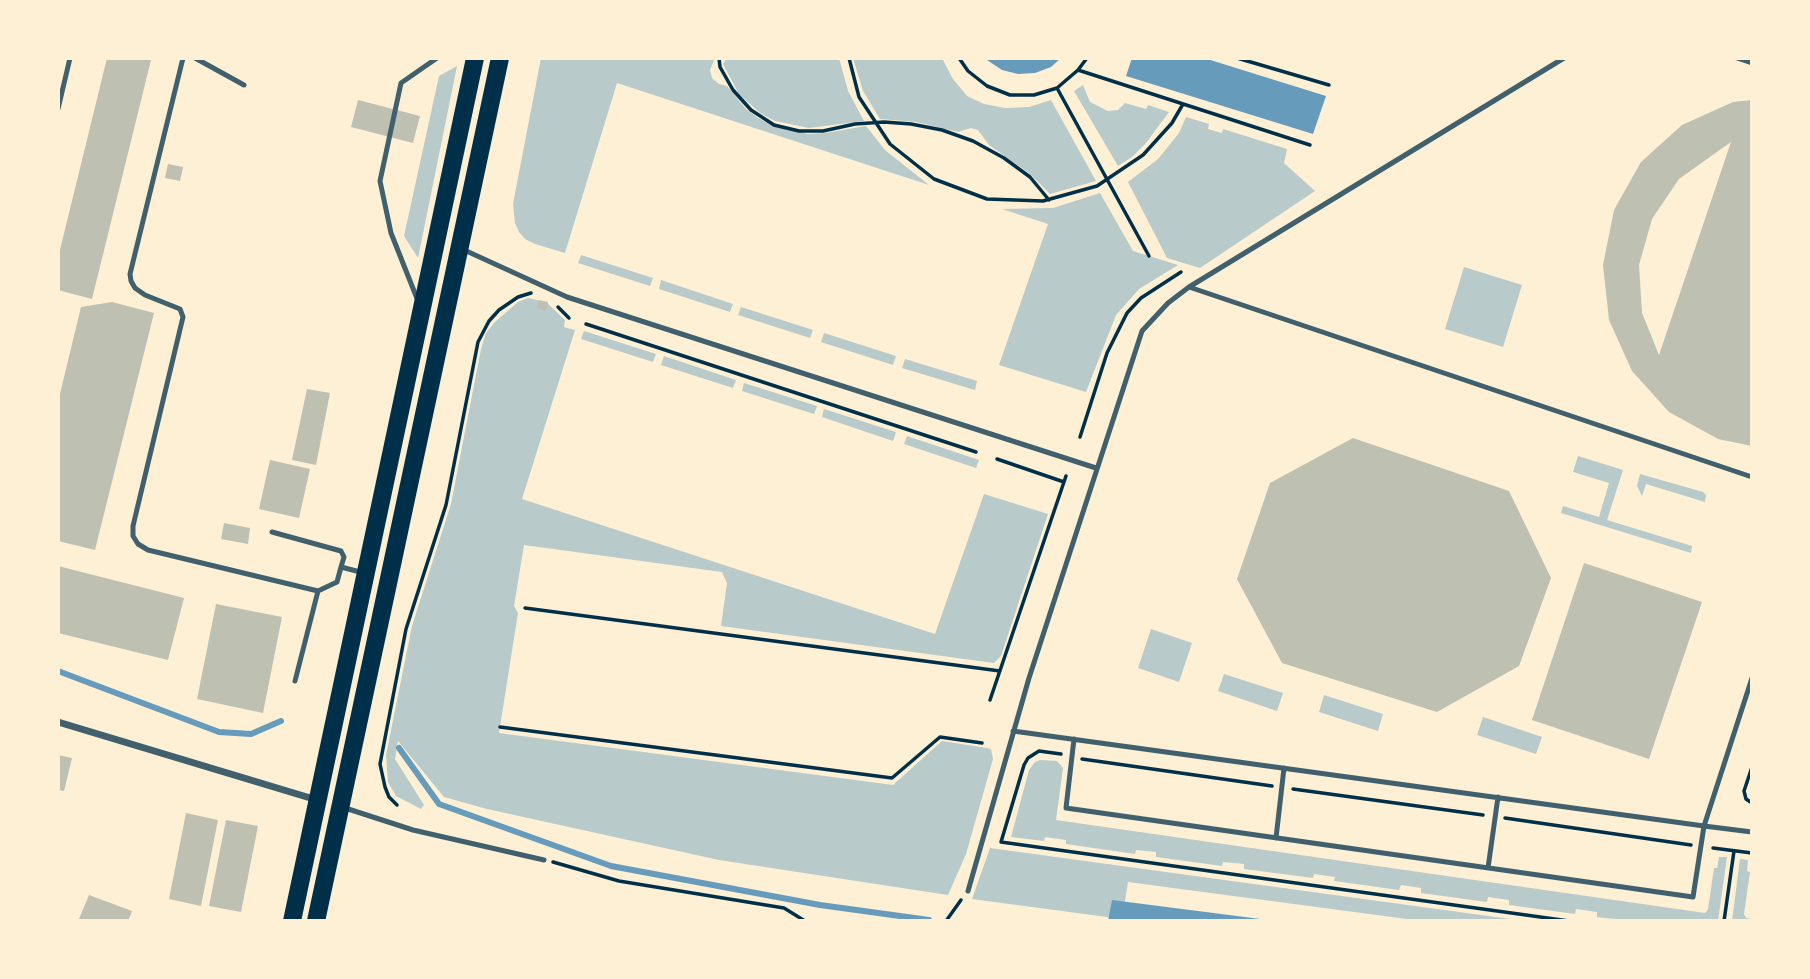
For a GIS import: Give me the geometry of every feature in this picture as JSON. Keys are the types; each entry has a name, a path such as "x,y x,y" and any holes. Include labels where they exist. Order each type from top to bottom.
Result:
{"main road":[{"path":"292,921 475,58"},
{"path":"316,921 500,58"},
{"path":"437,238 459,248"},
{"path":"318,800 339,806"}],"street":[{"path":"58,722 318,800"}],"lane":[{"path":"58,109 70,58"},
{"path":"183,58 130,274 135,288 145,295 180,309 183,317 133,526 133,536 138,544 148,550 318,591 337,582 344,554 337,548 272,532"},
{"path":"195,58 244,85"},
{"path":"422,310 390,233 380,181 401,83 437,58"},
{"path":"968,891 1013,731 1142,331 1165,305 1189,287 1564,58"},
{"path":"1737,58 1752,62"},
{"path":"459,248 567,298 1096,468"},
{"path":"1189,287 1752,477"},
{"path":"341,567 367,573"},
{"path":"295,681 318,591"},
{"path":"1074,739 1066,808 1693,897 1704,825 1752,678"},
{"path":"1013,731 1752,832"},
{"path":"1276,838 1284,768"},
{"path":"1488,868 1498,797"},
{"path":"339,806 413,830 544,860"}],"path":[{"path":"719,58 720,67 733,90 751,110 774,125 799,131 823,131 876,122 911,124 942,130 973,141 1004,158 1030,177 1049,200"},
{"path":"849,58 859,97 890,144 934,179 986,199 1042,201 1097,186 1143,155 1172,123 1183,104"},
{"path":"960,58 968,71 987,86 1010,95 1034,95 1057,88 1078,70 1087,58"},
{"path":"1237,58 1329,85"},
{"path":"1078,70 1310,145"},
{"path":"1057,88 1149,256"},
{"path":"1080,437 1107,353 1127,313 1141,298 1181,272"},
{"path":"397,805 389,797 381,776 380,764 406,629 446,505 478,342 489,321 499,310 517,297 536,293"},
{"path":"552,301 569,318"},
{"path":"586,324 976,452"},
{"path":"997,459 1064,482"},
{"path":"990,700 1066,476"},
{"path":"525,608 1000,670"},
{"path":"500,727 892,778 940,737 982,743"},
{"path":"1569,921 1001,842 1024,765 1028,758 1039,751 1752,853"},
{"path":"1752,767 1744,791 1746,799 1752,803"},
{"path":"1724,921 1734,851"},
{"path":"544,860 619,881 784,908 805,921"},
{"path":"946,921 968,891"}],"shaded area":[{"path":"541,58 715,58 710,70 712,78 727,86 746,109 758,118 773,126 808,134 866,126 885,150 929,185 617,83 565,253 535,244 519,232 513,204"},
{"path":"727,58 839,58 848,91 864,121 809,128 775,121 760,113 739,94 723,64"},
{"path":"853,58 942,58 953,79 967,96 984,104 1005,108 1029,107 1051,100 1096,181 1050,194 1029,173 989,145 978,130 971,128 958,132 916,122 880,119 863,91"},
{"path":"457,66 418,258 404,236 439,76"},
{"path":"1083,85 1090,102 1108,111 1118,110 1125,103 1146,109 1148,105 1169,112 1146,143 1118,166 1074,91"},
{"path":"1186,117 1209,124 1208,129 1222,133 1223,129 1287,149 1284,163 1315,191 1200,268 1167,258 1128,182 1158,159 1179,133"},
{"path":"1100,193 1133,251 1178,265 1139,289 1116,315 1086,392 999,365 1048,224 1002,209 1053,208"},
{"path":"581,255 653,278 650,286 578,263"},
{"path":"1464,267 1522,285 1503,347 1445,329"},
{"path":"661,280 733,304 730,312 659,289"},
{"path":"528,298 546,302 565,320 564,327 575,330 522,499 935,634 984,494 1048,514 1001,656 994,663 721,626 727,583 722,572 524,545 514,606 518,613 499,733 893,785 942,741 991,749 993,759 966,854 948,895 719,860 444,797 398,741 395,759 424,805 421,809 396,796 388,782 386,755 412,626 451,504 481,349 486,333 495,322 518,302"},
{"path":"741,307 813,330 810,338 738,315"},
{"path":"584,331 656,354 653,362 581,339"},
{"path":"824,333 896,356 893,365 821,342"},
{"path":"664,356 736,380 733,388 661,365"},
{"path":"905,359 977,381 975,390 902,368"},
{"path":"744,383 817,406 814,414 742,391"},
{"path":"824,409 896,432 893,441 822,417"},
{"path":"907,436 979,460 976,468 904,444"},
{"path":"1578,456 1623,470 1607,520 1692,546 1691,553 1561,513 1563,506 1599,517 1609,483 1573,472"},
{"path":"1640,474 1703,492 1706,495 1705,502 1646,484 1642,496 1637,486"},
{"path":"1151,629 1192,643 1179,682 1138,668"},
{"path":"1224,674 1283,693 1277,711 1218,691"},
{"path":"1324,695 1383,714 1378,731 1319,712"},
{"path":"1483,717 1542,737 1536,754 1477,735"},
{"path":"1040,760 1057,761 1063,768 1056,820 1705,913 1708,909 1714,868 1717,868 1719,857 1727,857 1718,921 1631,921 1597,917 1597,912 1576,909 1575,914 1509,905 1509,900 1488,897 1487,902 1421,893 1421,888 1401,885 1399,890 1334,881 1335,877 1314,874 1313,878 1244,869 1244,864 1223,862 1222,866 1156,857 1156,852 1136,850 1135,854 1066,844 1066,840 1045,837 1044,841 1011,837 1029,770"},
{"path":"990,848 1525,921 1422,921 1128,882 1122,919 972,899"},
{"path":"1740,859 1748,860 1747,871 1750,872 1744,914 1752,921 1732,921"}],"water":[{"path":"984,58 1061,58 1051,67 1035,73 1018,74 1002,70"},
{"path":"1132,58 1204,58 1326,96 1313,134 1126,76"},
{"path":"1112,900 1276,921 1108,921"}],"building":[{"path":"107,58 151,60 92,299 58,290 58,258"},
{"path":"358,100 420,116 413,143 351,127"},
{"path":"1752,100 1752,446 1718,439 1669,412 1632,371 1609,320 1603,265 1614,210 1641,162 1682,125 1733,102","holes":["1731,142 1659,355 1642,313 1639,265 1652,219 1679,179"]},
{"path":"168,164 183,167 180,181 165,178"},
{"path":"539,300 548,302 546,311 537,308"},
{"path":"112,302 154,313 95,550 58,541 58,402 81,307"},
{"path":"307,389 330,393 316,465 292,460"},
{"path":"1353,438 1509,491 1551,578 1519,666 1437,712 1282,663 1237,579 1270,483"},
{"path":"270,460 310,469 299,518 259,509"},
{"path":"224,523 250,528 248,544 221,539"},
{"path":"1584,563 1702,602 1649,759 1532,720"},
{"path":"58,566 184,598 168,660 58,633"},
{"path":"216,604 282,617 263,713 197,699"},
{"path":"58,755 72,758 64,791 58,790"},
{"path":"186,813 218,820 201,906 169,899"},
{"path":"226,820 258,826 241,912 209,906"},
{"path":"89,895 132,911 128,921 79,919"}],"waterway":[{"path":"58,671 219,732 251,734 281,721"},
{"path":"399,748 439,804 611,866 820,905 929,920"}]}
